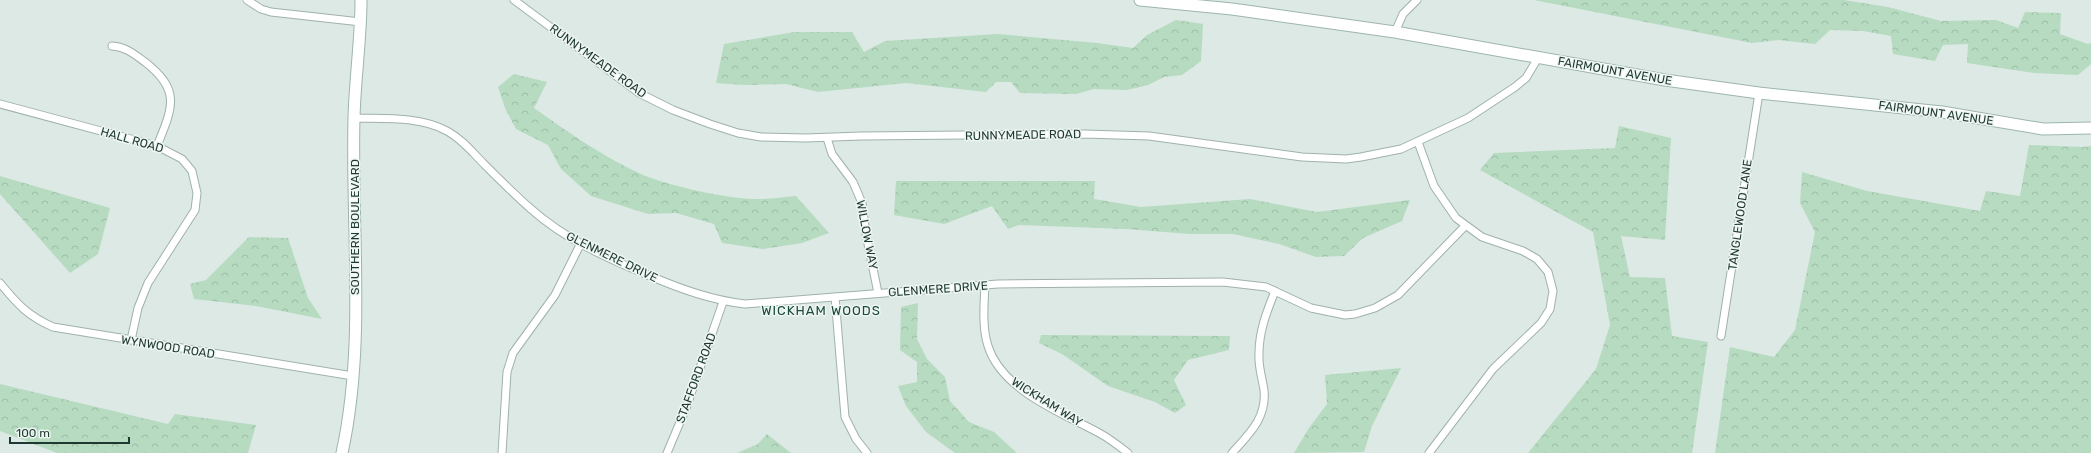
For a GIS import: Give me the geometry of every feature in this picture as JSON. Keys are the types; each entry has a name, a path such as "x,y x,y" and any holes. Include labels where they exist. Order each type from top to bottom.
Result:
{"main road":[{"name":"SOUTHERN BOULEVARD","path":"342,453 349,417 356,322 354,118 361,22 361,0"},
{"name":"FAIRMOUNT AVENUE","path":"1140,0 1232,9 1395,32 1665,80 1759,93 1942,112 2043,129 2091,128"}],"street":[{"path":"247,0 261,9 271,12 361,22"},
{"name":"RUNNYMEADE ROAD","path":"514,0 624,83 673,110 727,130 760,137 827,138 1085,134 1149,136 1302,157 1346,159 1401,149 1468,118 1526,78 1538,58"},
{"path":"1395,32 1403,14 1417,0"},
{"path":"112,46 125,48 158,73 165,81 171,97 169,111 157,146"},
{"name":"TANGLEWOOD LANE","path":"1721,336 1759,93"},
{"name":"HALL ROAD","path":"0,104 157,146 182,159 192,171 196,185 197,203 190,219 148,283 138,308 131,340"},
{"name":"GLENMERE DRIVE","path":"354,118 425,123 446,131 467,147 531,210 556,230 580,244 696,295 723,302 745,304 985,285 1223,282 1259,286 1276,291 1311,308 1332,314 1355,314 1386,304 1408,286 1465,226"},
{"name":"WILLOW WAY","path":"827,138 832,154 853,182 862,203 866,234 878,293"},
{"path":"1418,142 1434,186 1452,213 1465,226 1487,239 1523,251 1537,259 1548,272 1553,291 1553,300 1542,323 1493,369 1429,453"},
{"path":"502,453 507,372 513,353 555,295 580,244"},
{"name":"WYNWOOD ROAD","path":"0,283 16,302 32,317 53,327 352,376"},
{"name":"WICKHAM WAY","path":"985,285 985,327 987,345 996,364 1004,374 1020,388 1049,406 1103,435 1128,453"},
{"path":"1232,453 1255,427 1262,413 1264,396 1259,371 1260,335 1276,291"},
{"path":"835,297 845,417 856,439 867,453"},
{"name":"STAFFORD ROAD","path":"667,453 686,408 723,302"}],"green space":[{"path":"1534,0 1844,0 1888,7 1941,21 1996,20 2018,28 2025,12 2061,13 2060,34 2088,44 2091,43 2091,64 2078,75 2034,73 1967,63 1968,44 1943,45 1935,61 1893,54 1891,36 1863,31 1830,30 1815,44 1779,40 1752,43"},
{"path":"1176,20 1203,24 1201,61 1182,75 1164,77 1148,85 1127,90 1094,89 1076,94 1020,93 1011,82 996,82 986,92 906,83 818,92 786,84 745,85 716,83 724,44 794,32 852,32 864,52 885,41 998,34 1097,43 1133,48 1147,35"},
{"path":"514,74 547,82 534,108 559,126 615,161 643,175 669,184 701,192 747,199 796,196 829,233 802,243 763,249 722,243 714,224 676,213 648,214 591,196 561,169 548,145 516,129 505,108 498,87"},
{"path":"1619,126 1671,138 1665,240 1621,236 1630,277 1665,278 1672,336 1708,342 1692,453 1528,453 1596,369 1610,325 1593,232 1480,170 1494,153 1615,148"},
{"path":"2029,145 2091,146 2091,453 1715,453 1730,347 1774,357 1795,330 1815,232 1800,203 1802,172 1867,191 1980,211 1986,191 2020,196"},
{"path":"0,176 110,208 98,254 70,273 0,194"},
{"path":"896,181 1095,181 1094,199 1141,207 1250,199 1317,212 1410,200 1402,221 1363,238 1344,256 1316,257 1279,244 1233,234 1190,234 1126,229 1019,225 1008,229 992,206 944,224 894,215"},
{"path":"249,237 288,238 308,298 322,319 256,306 194,299 190,284 206,280"},
{"path":"918,303 917,339 927,359 945,377 950,401 969,422 994,432 1017,453 955,453 926,432 906,406 898,386 917,382 917,362 900,350 901,307"},
{"path":"1041,335 1230,336 1229,350 1188,360 1174,380 1186,405 1175,413 1155,402 1108,386 1062,354 1039,343"},
{"path":"1401,368 1372,426 1364,452 1294,453 1309,428 1327,404 1325,375"},
{"path":"0,384 168,424 175,414 256,425 248,453 57,453 0,431"},
{"path":"767,434 791,453 737,453 758,444"}],"district":[{"name":"WICKHAM WOODS","path":"821,310"}]}
